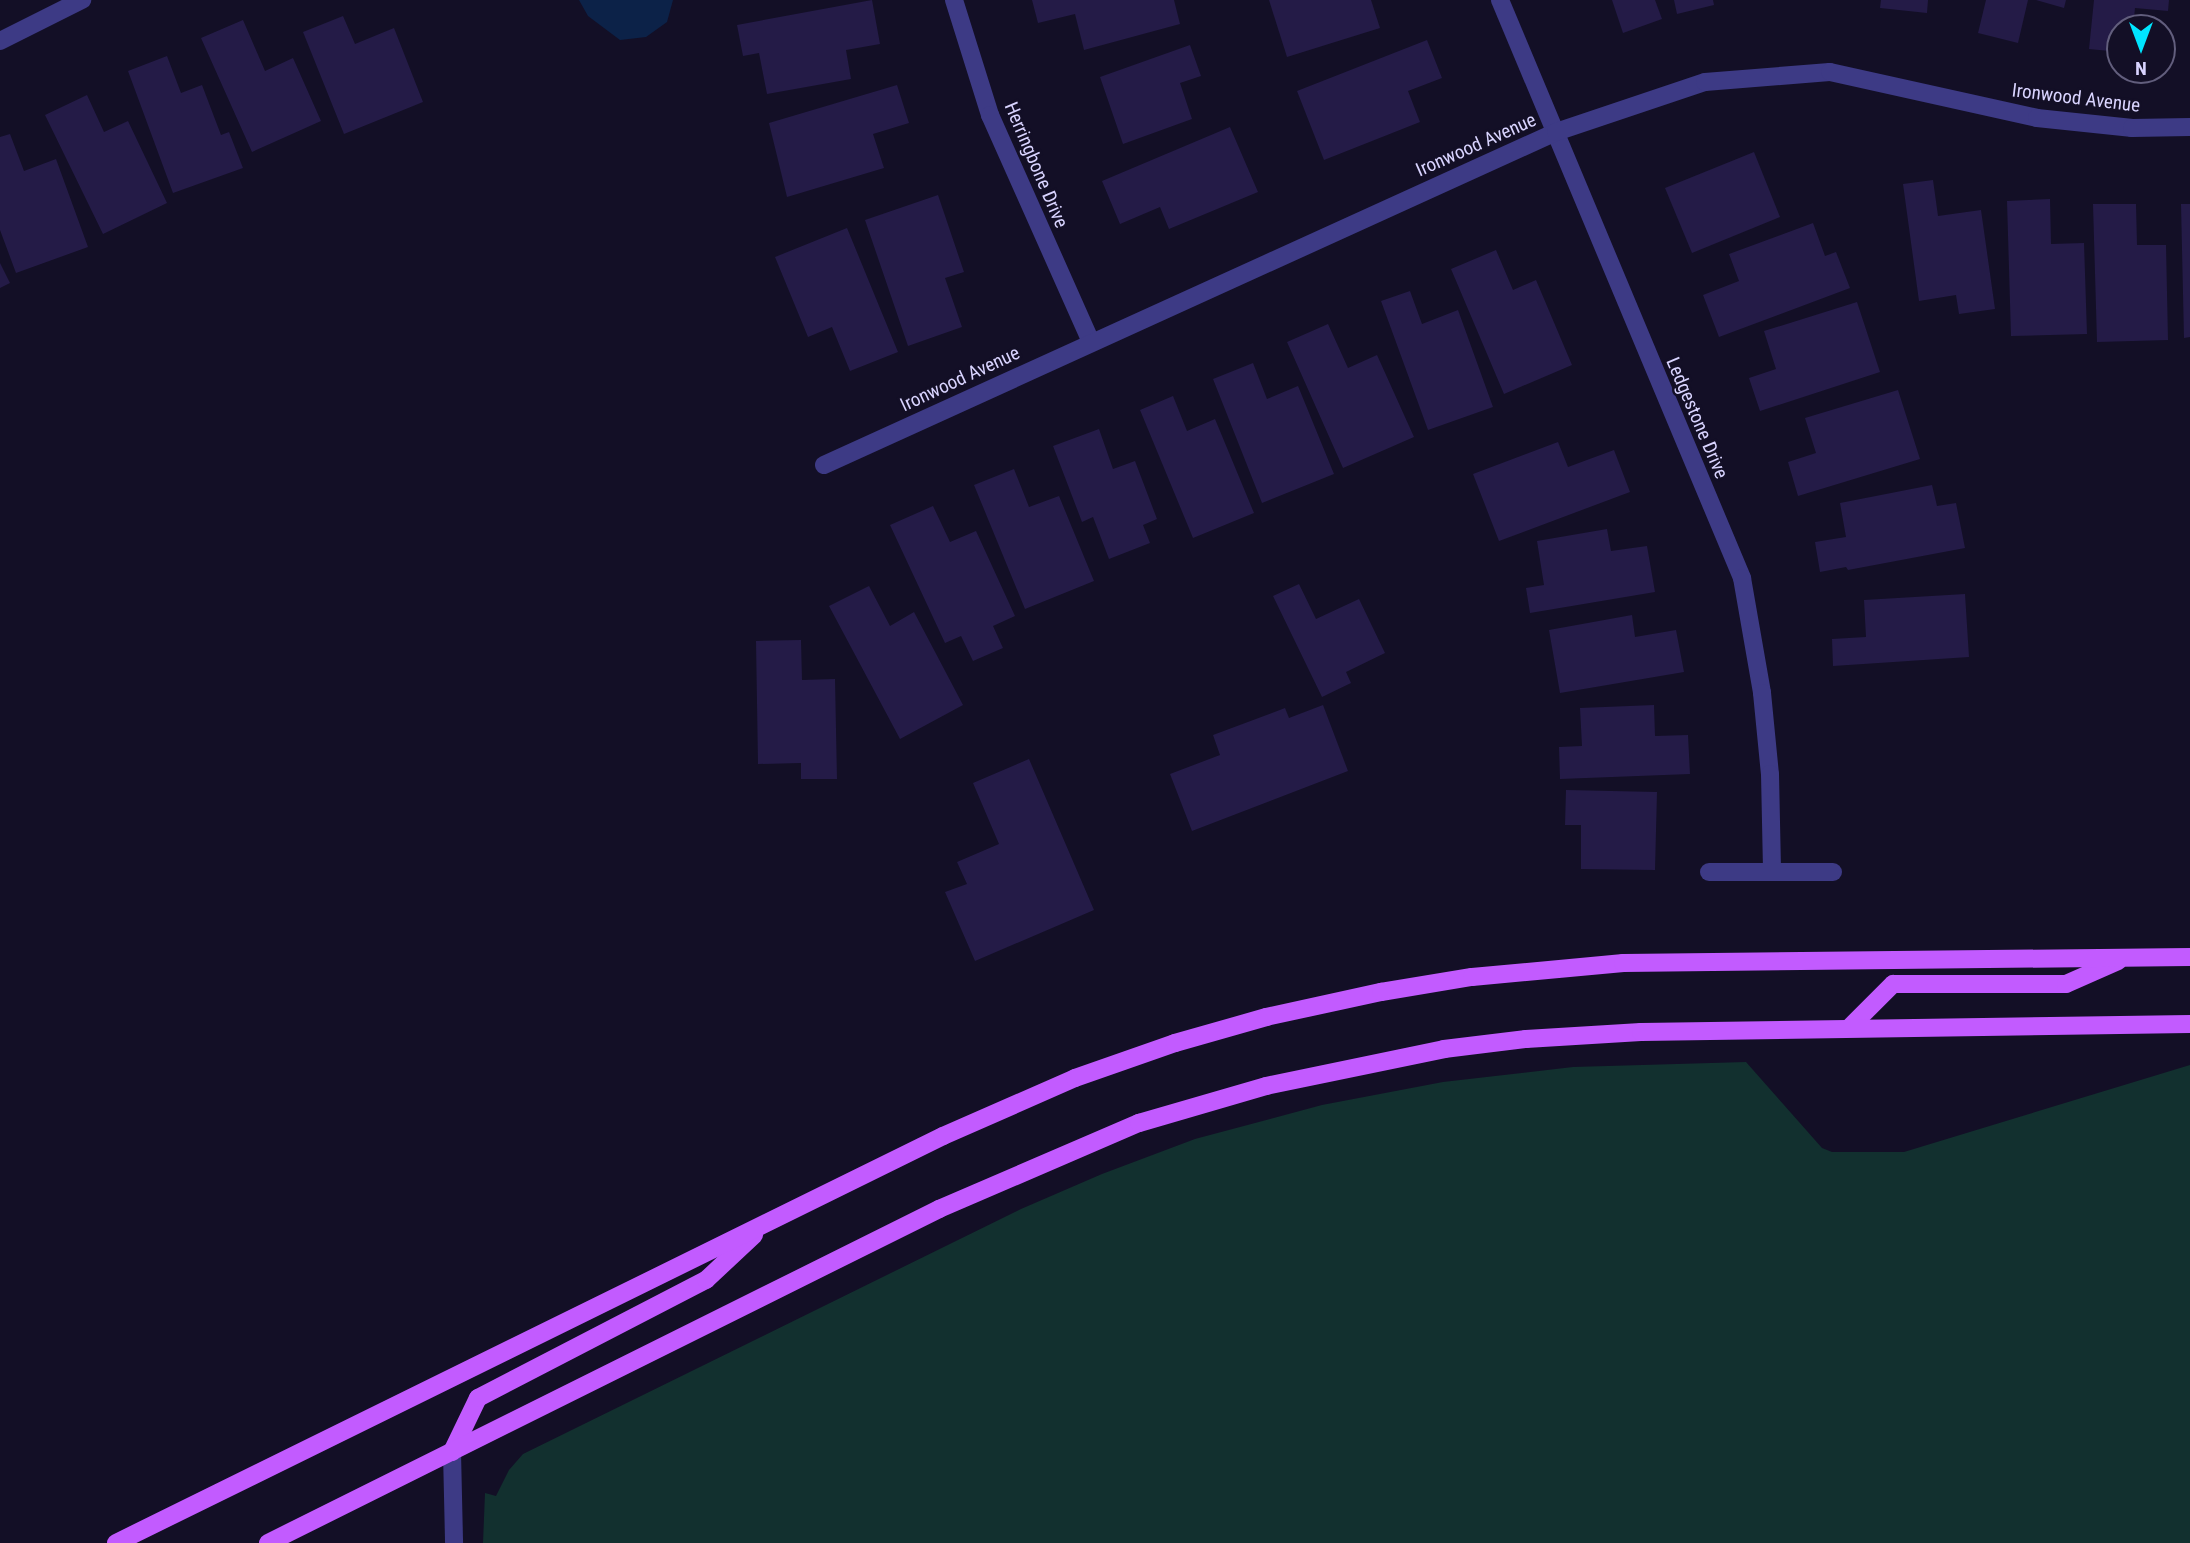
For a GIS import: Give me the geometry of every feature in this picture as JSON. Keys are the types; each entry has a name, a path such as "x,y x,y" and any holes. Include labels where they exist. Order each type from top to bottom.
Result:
{"main road":[{"path":"1850,1027 1893,984 2066,984 2128,957"},
{"path":"116,1543 943,1136 1075,1078 1175,1043 1266,1017 1381,992 1472,977 1623,963 2190,957"},
{"path":"268,1543 939,1209 1152,1119 1266,1086 1444,1049 1526,1039 1641,1032 1850,1027 2190,1024"},
{"path":"452,1452 478,1398 706,1280 769,1220"}],"street":[{"path":"0,41 82,0"},
{"name":"Herringbone Drive","path":"954,0 990,115 1091,342"},
{"name":"Ledgestone Drive","path":"1500,0 1741,578 1762,693 1770,774 1772,872"},
{"name":"Ironwood Avenue","path":"824,465 1556,132 1706,82 1830,72 2037,118 2132,128 2190,127"},
{"path":"1709,872 1833,872"},
{"path":"452,1452 454,1543"}],"green space":[{"path":"1746,1062 1822,1148 1832,1152 1904,1152 2190,1065 2190,1543 483,1543 485,1493 496,1496 509,1470 523,1454 1021,1209 1102,1174 1195,1139 1322,1105 1443,1082 1573,1067"}],"water":[{"path":"579,0 673,0 667,22 646,37 620,40 588,16"}],"building":[{"path":"872,0 880,44 846,50 851,79 767,94 759,53 743,56 737,25"},
{"path":"1032,0 1174,0 1180,24 1084,50 1075,14 1038,23"},
{"path":"1269,0 1371,0 1380,28 1287,57"},
{"path":"1612,0 1655,0 1662,19 1623,33"},
{"path":"1674,0 1713,0 1714,5 1677,14"},
{"path":"1881,0 1928,0 1927,13 1880,8"},
{"path":"1986,0 2028,0 2018,43 1978,33"},
{"path":"2036,0 2066,0 2064,8"},
{"path":"2094,0 2169,0 2168,11 2135,8 2134,14 2106,14 2106,51 2089,49"},
{"path":"343,16 355,44 394,28 423,102 344,134 303,32"},
{"path":"243,20 265,71 293,58 321,121 252,152 201,38"},
{"path":"1427,40 1442,78 1408,91 1420,122 1324,160 1297,91"},
{"path":"1190,45 1201,76 1180,83 1192,119 1123,144 1100,77"},
{"path":"167,56 181,93 202,85 221,135 229,132 243,168 173,193 128,71"},
{"path":"897,85 909,123 873,134 884,168 787,197 769,123"},
{"path":"87,95 104,132 128,121 167,203 103,234 45,115"},
{"path":"1230,127 1258,192 1169,229 1160,207 1120,224 1102,181"},
{"path":"10,134 24,171 56,159 88,247 16,273 0,230 0,137"},
{"path":"1754,152 1780,217 1692,253 1665,188"},
{"path":"1933,180 1938,216 1981,210 1995,309 1959,314 1956,295 1919,301 1903,184"},
{"path":"938,195 964,272 945,278 962,327 908,346 865,220"},
{"path":"2050,199 2051,244 2084,243 2087,334 2011,336 2007,201"},
{"path":"2093,204 2136,204 2137,245 2166,245 2168,340 2097,342"},
{"path":"2181,204 2190,204 2190,337 2184,338"},
{"path":"1813,223 1825,256 1836,252 1850,288 1719,337 1703,295 1739,281 1729,254"},
{"path":"847,228 898,352 850,371 832,327 808,337 775,257"},
{"path":"1496,250 1513,290 1536,280 1572,365 1504,394 1451,269"},
{"path":"0,263 10,283 0,288"},
{"path":"1410,291 1422,324 1458,310 1493,407 1428,430 1381,301"},
{"path":"1857,302 1880,372 1760,411 1749,378 1776,369 1764,331"},
{"path":"1328,324 1348,368 1377,355 1414,437 1343,468 1287,342"},
{"path":"1253,363 1267,399 1298,386 1334,474 1262,503 1213,379"},
{"path":"1898,390 1920,459 1798,496 1788,462 1816,453 1805,418"},
{"path":"1173,396 1187,431 1215,419 1254,513 1193,538 1140,410"},
{"path":"1099,429 1113,469 1135,461 1157,519 1143,525 1150,543 1109,559 1093,517 1082,522 1053,446"},
{"path":"1558,442 1568,467 1614,450 1630,492 1499,541 1473,474"},
{"path":"1014,469 1029,507 1059,496 1094,581 1025,609 974,485"},
{"path":"1932,485 1937,506 1956,503 1965,548 1848,570 1846,567 1820,572 1815,542 1846,537 1840,503"},
{"path":"933,506 950,542 976,531 1015,616 993,626 1003,648 973,661 961,636 945,643 890,525"},
{"path":"1607,529 1611,551 1647,546 1655,592 1530,613 1526,588 1544,585 1537,541"},
{"path":"1299,584 1316,619 1359,599 1385,653 1346,672 1351,683 1322,697 1273,596"},
{"path":"869,586 890,626 914,612 963,705 900,739 829,606"},
{"path":"1965,594 1969,657 1833,666 1832,639 1866,637 1864,600"},
{"path":"1632,615 1635,637 1676,630 1684,672 1560,693 1549,630"},
{"path":"801,640 802,680 835,679 837,779 801,779 801,763 758,764 756,641"},
{"path":"1323,705 1348,771 1192,831 1170,774 1220,755 1213,735 1285,708 1289,718"},
{"path":"1654,705 1655,736 1688,735 1690,774 1560,779 1559,747 1582,746 1580,708"},
{"path":"1029,759 1094,910 975,961 945,892 967,884 957,862 999,844 973,783"},
{"path":"1566,790 1657,792 1655,870 1581,869 1581,825 1565,825"}]}
